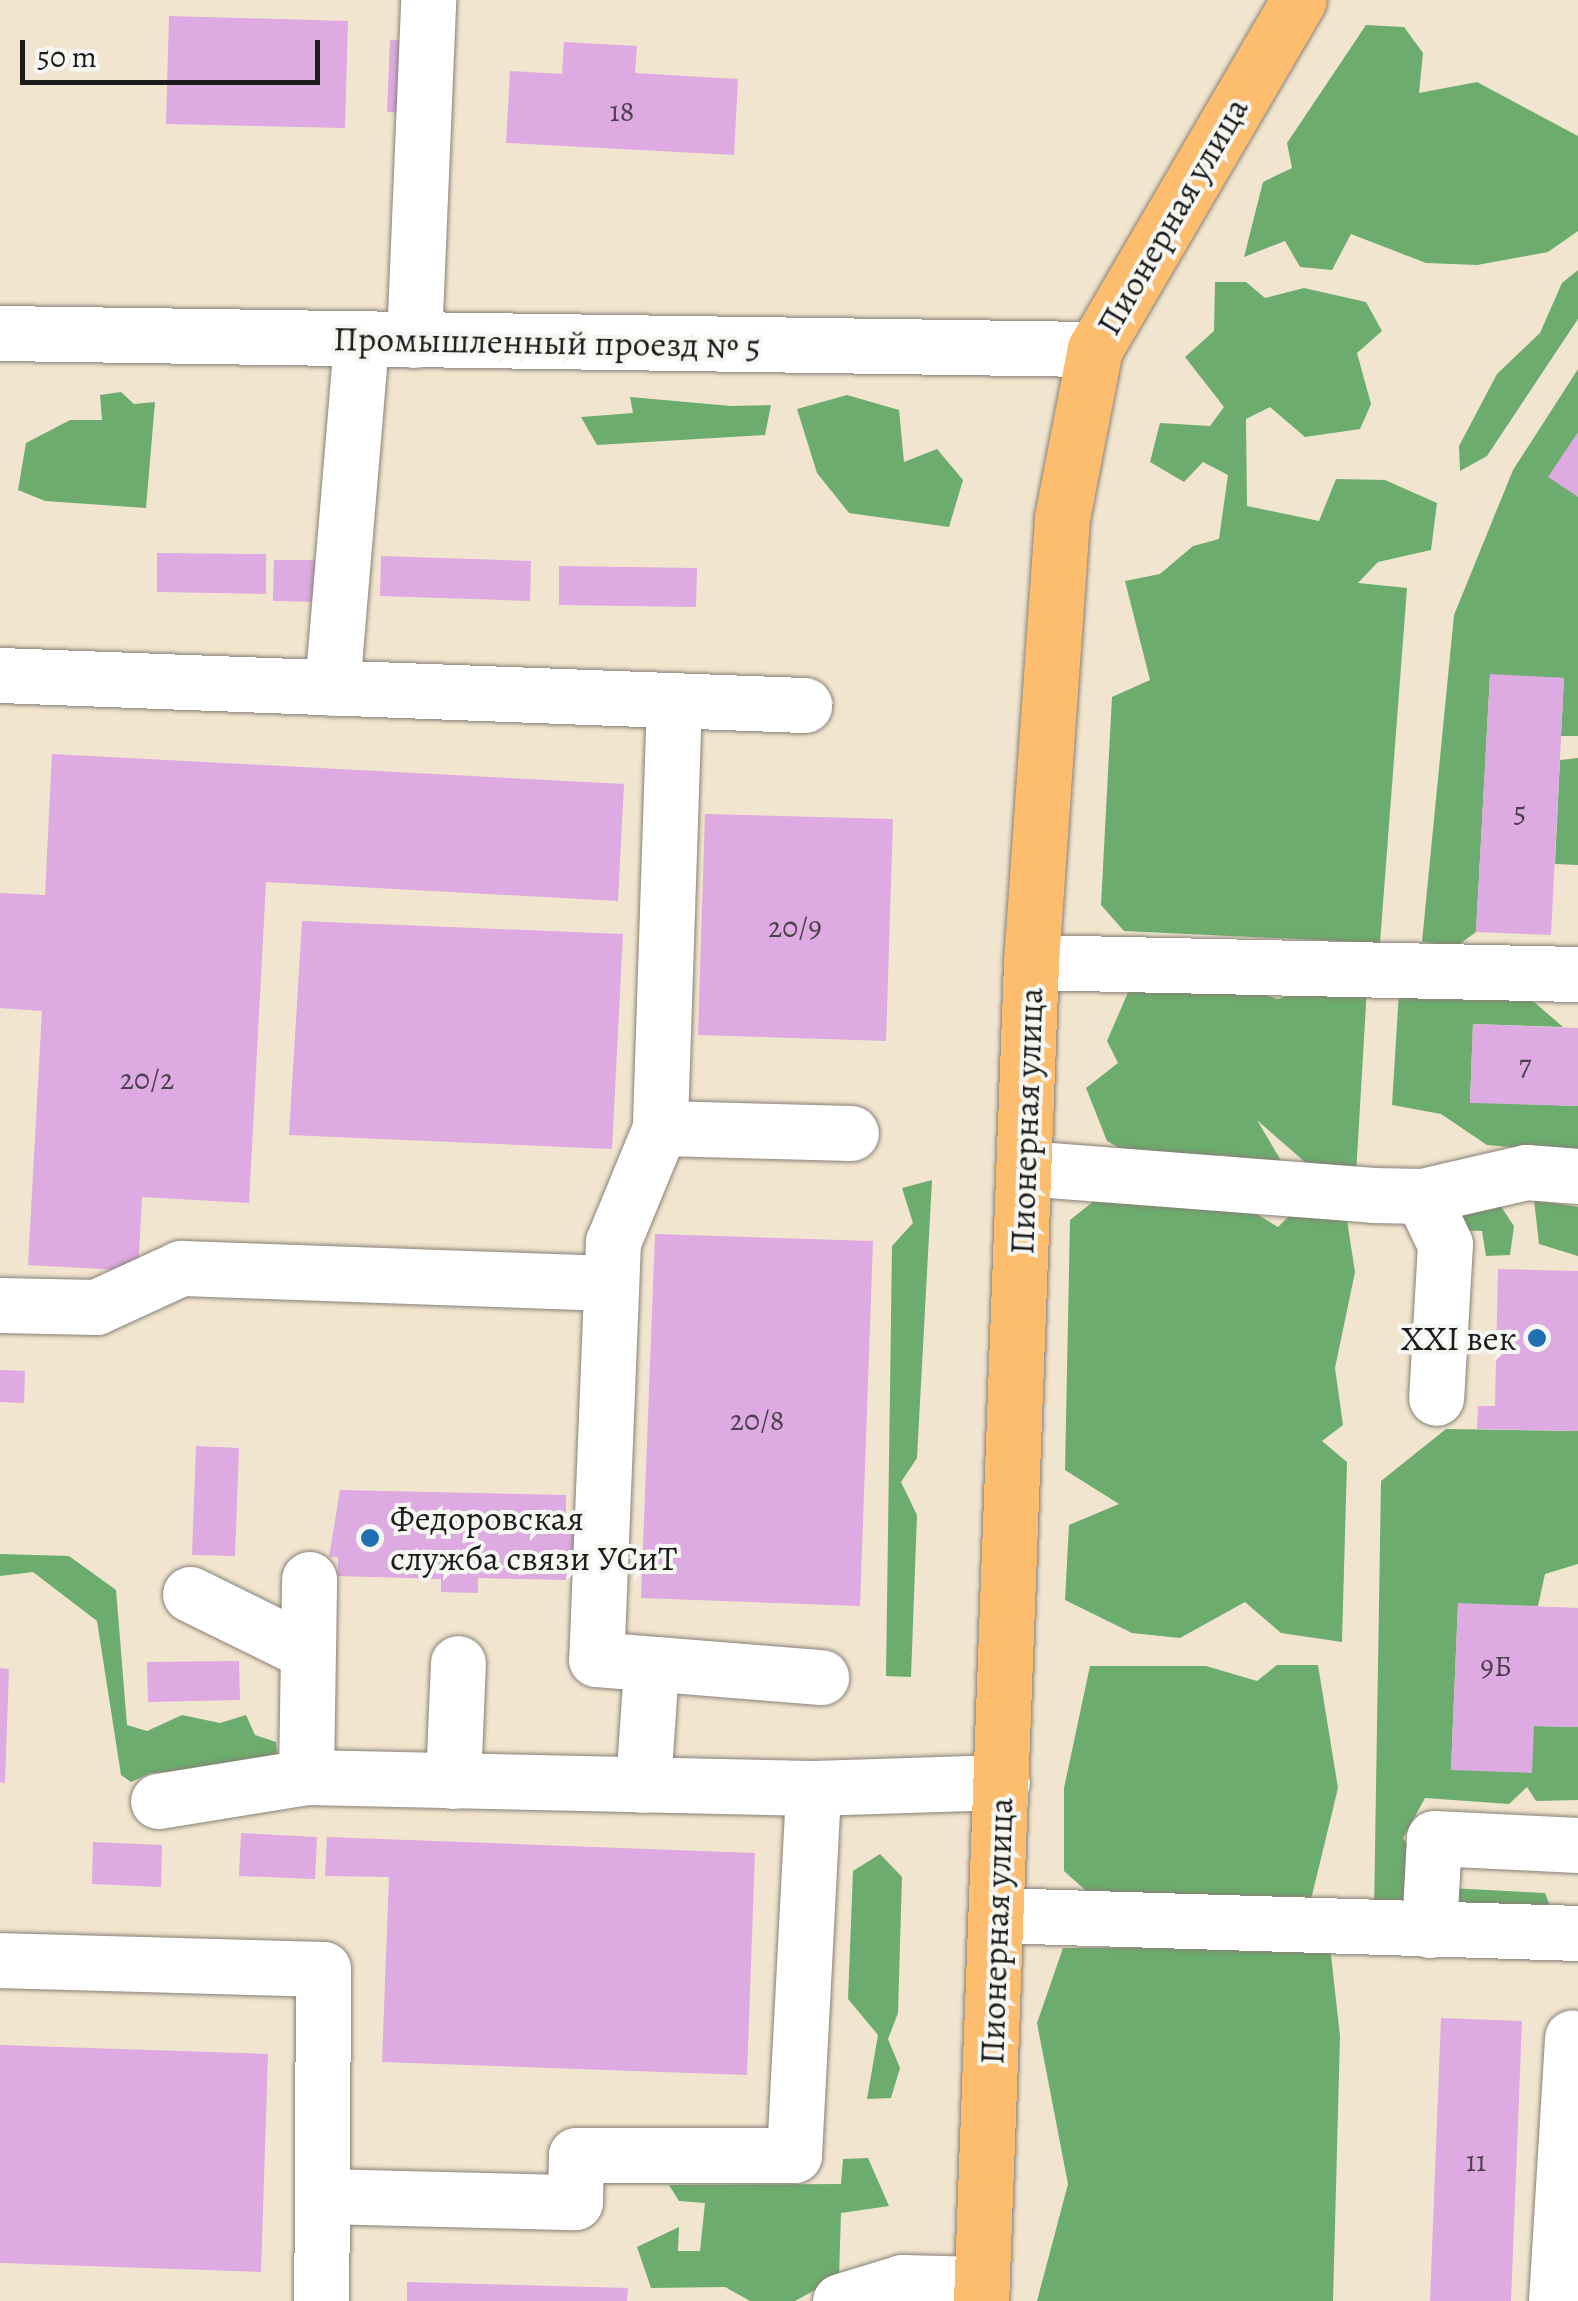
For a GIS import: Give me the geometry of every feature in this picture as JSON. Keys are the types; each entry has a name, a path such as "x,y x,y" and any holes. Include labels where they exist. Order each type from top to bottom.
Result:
{"main road":[{"name":"Пионерная улица","path":"982,2293 1031,962 1062,518 1094,350 1299,0"}],"street":[{"path":"332,688 388,340 398,186 428,0"},
{"name":"Промышленный проезд № 5","path":"0,334 1094,350"},
{"path":"0,675 804,705"},
{"path":"674,700 660,1128 613,1242 596,1659 651,1667 821,1678"},
{"path":"1031,962 1578,974"},
{"path":"660,1128 851,1133"},
{"path":"1024,1168 1422,1196 1526,1172 1578,1176"},
{"path":"1422,1196 1445,1244 1436,1398"},
{"path":"0,1305 96,1307 181,1268 611,1282"},
{"path":"306,1777 309,1579"},
{"path":"190,1594 308,1652"},
{"path":"452,1782 458,1664"},
{"path":"642,1785 651,1667"},
{"path":"158,1801 306,1777 812,1788 1002,1782"},
{"path":"322,2196 575,2202 576,2155 794,2155 812,1788"},
{"path":"1429,1930 1434,1838 1578,1845"},
{"path":"996,1915 1578,1933"},
{"path":"0,1960 323,1970 321,2301"},
{"path":"1556,2301 1572,2038"},
{"path":"840,2301 902,2282 982,2293"}],"green space":[{"path":"1366,25 1404,27 1423,53 1419,93 1477,82 1578,136 1578,231 1548,252 1477,265 1426,263 1351,234 1332,270 1300,267 1285,241 1244,257 1263,182 1292,168 1287,143"},
{"path":"1578,270 1578,319 1487,456 1460,471 1459,446 1497,374 1540,333 1562,283"},
{"path":"1215,282 1246,282 1265,298 1304,288 1366,302 1382,331 1357,353 1371,404 1360,429 1305,437 1270,407 1246,419 1247,506 1319,521 1336,479 1385,480 1437,503 1431,550 1378,562 1358,583 1407,588 1380,943 1124,931 1101,905 1112,697 1150,680 1125,581 1160,574 1193,546 1219,539 1228,475 1203,462 1184,482 1150,462 1160,423 1210,426 1224,407 1185,357 1214,331"},
{"path":"1578,369 1578,736 1561,736 1564,678 1490,675 1476,932 1457,946 1422,942 1454,615 1513,470"},
{"path":"121,392 134,404 155,402 146,508 45,501 18,490 26,443 70,420 102,420 100,395"},
{"path":"847,395 899,410 904,462 937,449 963,480 949,527 849,513 817,473 797,409"},
{"path":"630,397 731,406 771,405 765,435 597,445 581,417 633,413"},
{"path":"1578,758 1578,865 1555,864 1560,760"},
{"path":"1208,977 1278,999 1326,981 1367,988 1356,1174 1322,1177 1257,1120 1286,1169 1224,1155 1148,1164 1107,1141 1086,1088 1118,1063 1107,1041 1132,983"},
{"path":"1399,992 1526,995 1563,1027 1473,1024 1470,1102 1578,1106 1578,1153 1487,1145 1441,1114 1392,1105"},
{"path":"932,1180 917,1458 901,1482 917,1515 911,1677 886,1676 892,1246 913,1223 902,1188"},
{"path":"1104,1193 1240,1204 1278,1227 1302,1203 1346,1214 1355,1272 1335,1368 1343,1425 1322,1441 1347,1462 1342,1642 1281,1633 1245,1602 1180,1638 1132,1633 1065,1600 1069,1525 1119,1504 1065,1470 1070,1220"},
{"path":"1474,1193 1500,1205 1514,1226 1510,1255 1486,1256 1482,1231 1450,1230"},
{"path":"1534,1200 1578,1207 1578,1256 1539,1244"},
{"path":"1446,1429 1578,1431 1578,1564 1545,1574 1538,1606 1458,1604 1451,1769 1534,1726 1578,1727 1578,1800 1536,1801 1527,1787 1509,1804 1425,1798 1403,1838 1420,1864 1417,1903 1374,1911 1381,1481"},
{"path":"0,1554 69,1556 116,1590 127,1725 147,1731 182,1715 220,1723 246,1715 255,1735 276,1742 278,1765 151,1773 131,1782 121,1775 97,1621 33,1572 0,1576"},
{"path":"1277,1665 1318,1665 1338,1788 1308,1912 1094,1898 1064,1871 1064,1788 1090,1666 1206,1666 1257,1681"},
{"path":"880,1854 902,1877 898,2013 888,2039 900,2068 891,2098 867,2099 878,2035 848,1999 853,1871"},
{"path":"1449,1888 1545,1893 1553,1914 1450,1912"},
{"path":"1330,1946 1340,2036 1333,2301 1037,2301 1068,2184 1037,2023 1063,1948"},
{"path":"868,2158 889,2206 841,2213 839,2277 795,2301 750,2301 725,2287 651,2288 637,2247 679,2227 678,2251 700,2251 705,2203 679,2201 669,2185 841,2184 843,2159"}],"building":[{"path":"169,16 348,21 345,128 166,124"},
{"path":"390,40 444,41 441,114 387,112"},
{"path":"564,42 637,46 635,73 738,79 734,155 506,143 510,71 562,74"},
{"path":"1578,432 1578,497 1548,477"},
{"path":"157,553 266,554 266,594 157,592"},
{"path":"381,556 531,561 530,601 380,596"},
{"path":"274,560 318,560 318,602 273,601"},
{"path":"559,566 697,568 696,607 559,605"},
{"path":"1490,674 1564,678 1551,935 1476,932"},
{"path":"52,754 624,784 618,901 266,882 249,1203 142,1197 138,1271 28,1265 42,1011 0,1008 0,893 45,895"},
{"path":"705,814 893,819 886,1041 698,1035"},
{"path":"302,921 623,934 612,1149 289,1135"},
{"path":"1473,1024 1578,1028 1578,1106 1470,1103"},
{"path":"655,1234 873,1241 860,1606 641,1598"},
{"name":"XXI век","path":"1498,1269 1578,1271 1578,1431 1477,1429 1478,1406 1495,1406"},
{"path":"0,1370 25,1371 24,1403 0,1402"},
{"path":"196,1446 239,1448 235,1556 192,1555"},
{"path":"340,1490 566,1495 566,1519 583,1519 582,1561 567,1561 567,1580 478,1578 478,1593 441,1592 441,1579 338,1576 338,1557 329,1557"},
{"path":"1458,1603 1578,1608 1578,1727 1534,1726 1532,1773 1451,1770"},
{"path":"239,1661 240,1700 148,1702 147,1662"},
{"path":"0,1668 9,1669 5,1783 0,1782"},
{"path":"241,1833 317,1837 315,1879 239,1876"},
{"path":"327,1837 755,1853 747,2075 382,2062 389,1877 325,1876"},
{"path":"93,1842 162,1845 161,1887 92,1884"},
{"path":"1441,2018 1522,2021 1511,2301 1430,2301"},
{"path":"0,2045 268,2054 261,2272 0,2263"},
{"path":"407,2282 628,2288 627,2301 407,2301"}],"place":[{"name":"XXI век","path":"1537,1338"},
{"name":"Федоровская служба связи УСиТ","path":"370,1538"}]}
